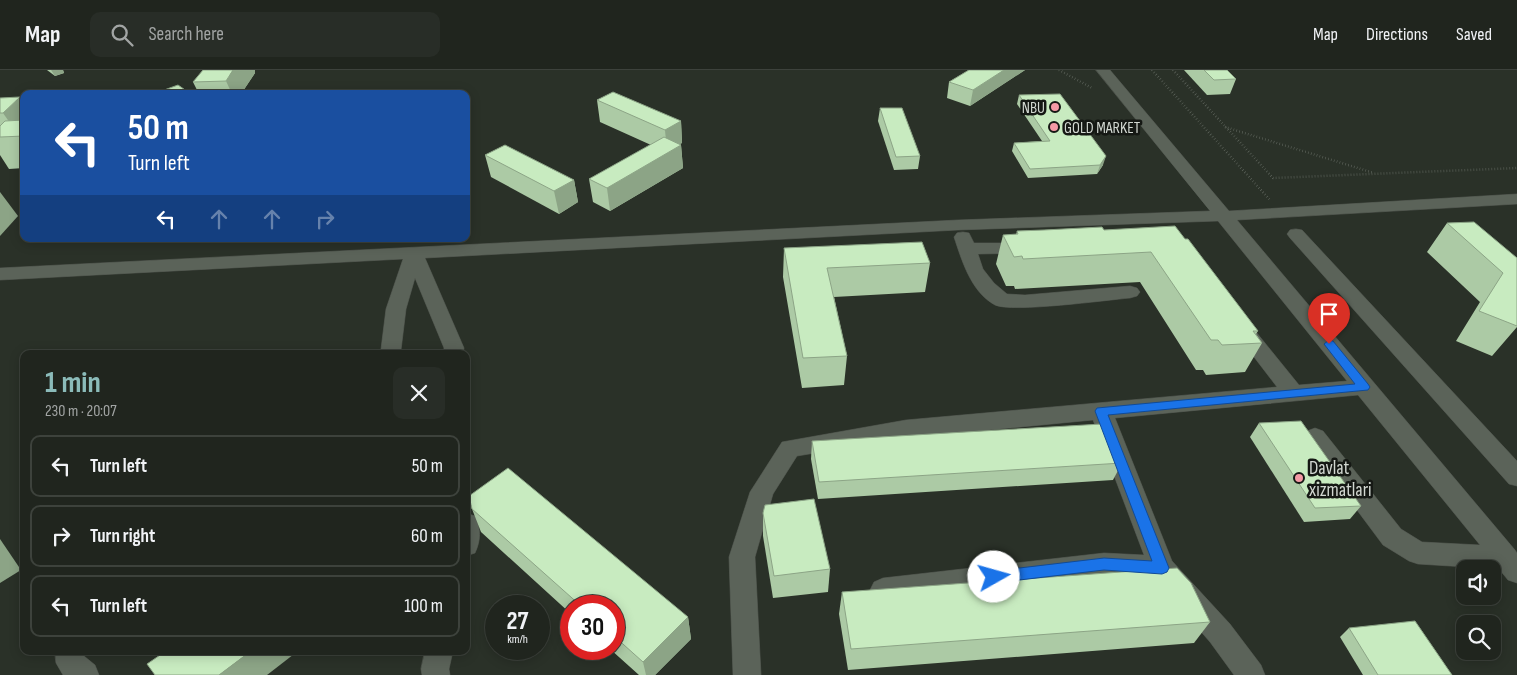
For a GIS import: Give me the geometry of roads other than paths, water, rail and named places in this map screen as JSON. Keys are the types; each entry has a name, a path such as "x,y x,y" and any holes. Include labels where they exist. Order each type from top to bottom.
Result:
{"street":[{"path":"1102,70 1512,565"},
{"path":"0,274 958,225 1224,216 1517,199"},
{"path":"958,225 974,270 987,287 1002,300 1025,301 1130,292"},
{"path":"1296,234 1517,477"},
{"path":"967,250 1045,247"},
{"path":"391,350 396,309 414,253"},
{"path":"414,253 454,350"},
{"path":"1232,316 1294,394"},
{"path":"747,675 742,557 762,492 790,448 906,429 1364,387"},
{"path":"1101,411 1162,568 1220,633 1251,675"},
{"path":"1315,436 1392,537 1418,553 1512,565"},
{"path":"883,590 1104,564 1162,568"},
{"path":"69,655 70,663 85,675"},
{"path":"436,675 435,669 439,655"}],"place":[{"name":"NBU","path":"1055,107"},
{"name":"GOLD MARKET","path":"1054,127"},
{"name":"Davlat xizmatlari","path":"1299,478"}]}
